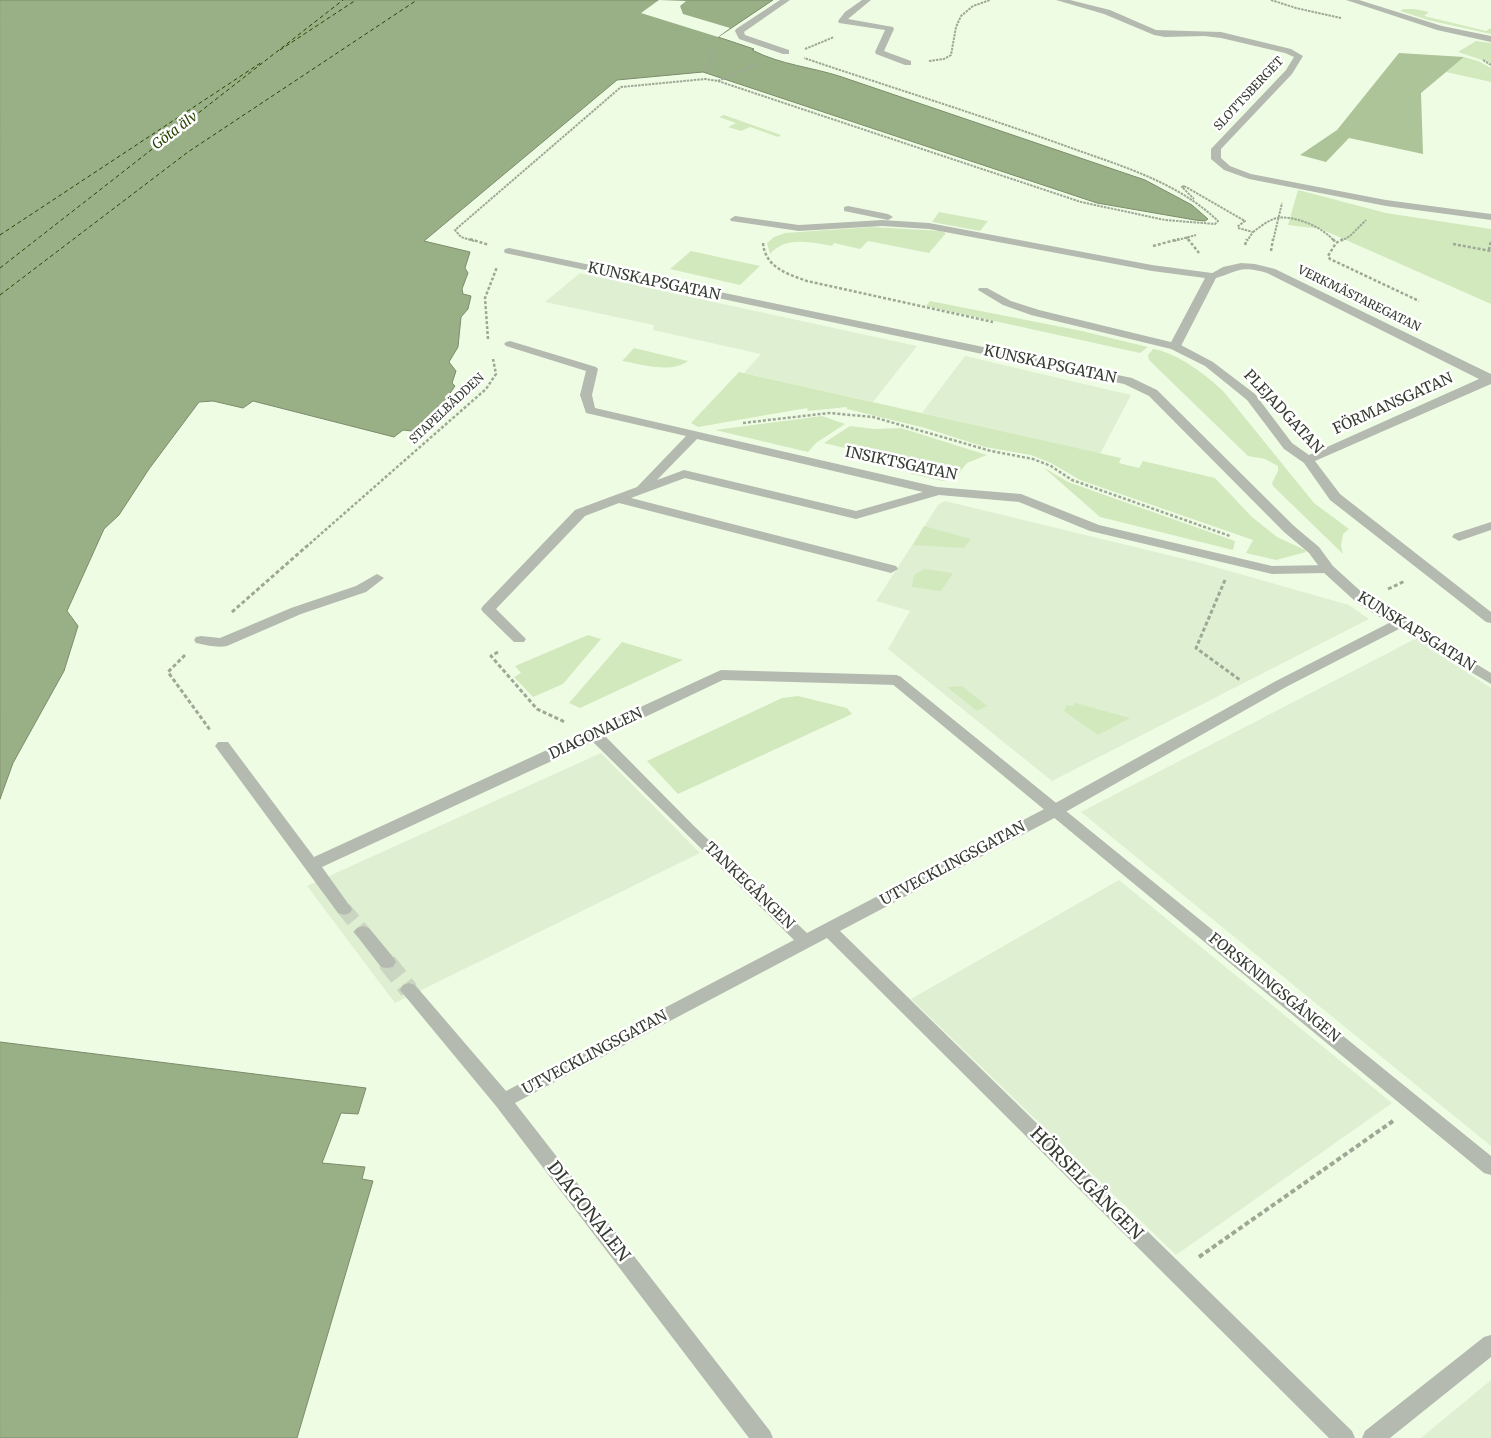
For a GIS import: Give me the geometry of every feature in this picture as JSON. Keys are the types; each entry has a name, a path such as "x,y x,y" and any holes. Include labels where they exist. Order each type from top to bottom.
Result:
{"street":[{"path":"786,0 739,31 742,37 789,53"},
{"path":"842,21 848,14 867,0"},
{"name":"SLOTTSBERGET","path":"1060,0 1107,12 1154,32 1175,34 1213,33 1299,56 1289,72 1222,141 1215,154 1219,162 1227,168 1249,176 1386,203 1491,217"},
{"path":"1350,0 1440,28 1491,39"},
{"path":"842,21 890,29 879,52 908,63"},
{"path":"848,209 1152,268 1212,276 1175,346"},
{"path":"735,219 799,228 882,223 929,226"},
{"name":"KUNSKAPSGATAN","path":"509,251 1141,386 1153,393 1290,529 1314,550 1328,569 1362,600 1401,622 1491,679"},
{"name":"VERKMÄSTAREGATAN","path":"1212,276 1229,267 1243,265 1272,271 1490,379"},
{"name":"PLEJADGATAN","path":"983,290 1008,303 1035,313 1175,346 1227,377 1251,397 1288,446 1308,460 1335,497 1491,619"},
{"name":"INSIKTSGATAN","path":"510,344 592,369 586,395 590,410 937,491 1021,498 1095,528 1272,570 1328,569"},
{"name":"FÖRMANSGATAN","path":"1308,460 1490,379"},
{"path":"639,490 695,434"},
{"path":"519,639 488,609 580,513 684,474 856,515 937,491"},
{"path":"618,499 891,569"},
{"path":"1459,537 1491,526"},
{"path":"201,640 222,643 296,611 361,590 377,578"},
{"name":"UTVECKLINGSGATAN","path":"503,1101 1056,810 1281,684 1401,622"},
{"name":"DIAGONALEN","path":"311,865 595,736 721,675 896,680"},
{"name":"FORSKNINGSGÅNGEN","path":"896,680 1491,1167"},
{"name":"TANKEGÅNGEN","path":"595,736 806,942"},
{"path":"222,746 344,909"},
{"name":"HÖRSELGÅNGEN","path":"828,930 1344,1438"},
{"path":"363,932 387,962"},
{"name":"DIAGONALEN","path":"409,990 503,1101 762,1438"},
{"path":"1373,1438 1491,1344"}],"path":[{"path":"908,63 944,59 951,55 950,48 954,44 953,37 961,14 974,5 990,0"},
{"path":"1271,0 1296,8 1344,18"},
{"path":"789,53 835,36 844,27 842,21"},
{"path":"705,71 716,48"},
{"path":"509,251 460,237 455,230 621,87 706,79 718,81 1081,202 1114,210 1181,221 1215,224 1218,221 1206,207 1161,183 1049,141 789,53"},
{"path":"718,81 760,63"},
{"path":"1272,271 1270,260 1277,218 1288,183"},
{"path":"1191,199 1195,199 1182,187 1184,186 1245,221 1237,227"},
{"path":"1413,208 1364,221 1350,236 1336,243 1328,256 1330,259 1419,301"},
{"path":"1253,232 1277,218 1296,221 1325,230 1331,234 1336,243"},
{"path":"771,225 764,238 762,250 771,264 787,274 822,285 1002,324"},
{"path":"1148,247 1196,235"},
{"path":"1186,237 1199,254"},
{"path":"1453,244 1490,250 1491,240"},
{"path":"488,343 485,298 500,259 509,251"},
{"name":"STAPELBÄDDEN","path":"222,746 168,672 201,640 486,388 496,374 490,350"},
{"path":"1362,600 1430,571"},
{"path":"519,639 491,656 537,709 595,736"},
{"path":"1177,1273 1416,1105"}],"shaded area":[{"path":"1404,9 1429,12 1424,16 1486,31 1491,28 1491,34 1428,20 1400,11"},
{"path":"1476,41 1491,43 1491,63 1458,52"},
{"path":"1399,53 1464,57 1421,93 1423,154 1349,138 1326,162 1300,155 1337,130"},
{"path":"1464,57 1478,61 1491,68 1491,82 1446,72"},
{"path":"724,115 781,135 778,137 750,127 741,131 728,127 736,123 719,117"},
{"path":"1298,190 1386,213 1491,229 1491,304 1321,229 1288,225"},
{"path":"939,212 988,221 980,231 932,222"},
{"path":"872,227 941,231 946,233 929,253 868,241 860,249 834,243 832,246 808,242 791,243 776,248 770,254 767,243 774,237 785,233"},
{"path":"691,251 760,266 740,285 670,269"},
{"path":"580,273 917,346 873,402 744,373 761,354 653,330 654,325 545,302"},
{"path":"930,301 1082,331 1148,347 1140,353 926,306"},
{"path":"634,348 688,361 681,365 665,368 622,361"},
{"path":"1153,349 1172,355 1201,372 1224,392 1314,503 1349,529 1343,534 1341,546 1343,554 1273,486 1272,483 1278,471 1278,466 1265,459 1248,456 1149,360 1148,355"},
{"path":"965,356 1131,395 1100,454 922,413"},
{"path":"739,372 1121,458 1119,463 1139,468 1143,461 1215,478 1252,517 1277,537 1306,552 1276,560 1246,553 1253,540 1080,480 1051,463 1031,455 985,447 925,428 847,409 847,407 808,411 807,408 698,427 691,423"},
{"path":"822,416 845,424 816,443 808,452 715,430"},
{"path":"850,426 875,429 901,428 987,455 967,463 955,478 943,481 912,474 886,458 824,443"},
{"path":"1043,467 1068,482 1235,541 1233,550 1100,517"},
{"path":"945,501 1201,563 1349,605 1369,619 1052,781 888,649 910,611 876,601 938,505"},
{"path":"924,526 971,539 964,548 913,545"},
{"path":"924,569 953,573 941,591 912,587 914,575"},
{"path":"588,635 601,639 563,684 533,697 514,677 521,673 515,666"},
{"path":"1415,639 1491,688 1491,1146 1081,812"},
{"path":"622,642 683,660 580,708 569,703"},
{"path":"962,686 987,706 977,711 947,687"},
{"path":"798,696 847,708 852,714 678,794 647,761 782,698"},
{"path":"1075,703 1130,718 1098,735 1064,711 1067,705 1073,706"},
{"path":"601,753 700,853 395,1003 307,886"},
{"path":"1119,880 1392,1103 1176,1255 911,999"},
{"path":"1491,1380 1491,1438 1421,1438"}],"water":[{"name":"Göta älv","path":"0,0 773,0 718,37 754,49 752,50 774,59 842,77 1145,180 1192,205 1208,219 1205,221 1195,220 1097,203 703,72 617,80 424,241 470,252 465,268 468,273 462,289 463,294 471,296 468,309 461,317 458,347 449,362 456,371 452,383 455,386 446,399 412,431 403,430 394,437 253,401 243,408 213,401 199,402 149,469 119,515 104,529 67,611 78,626 64,671 13,763 0,799"},
{"path":"0,1042 366,1088 358,1114 341,1113 322,1163 365,1167 362,1179 373,1181 297,1438 0,1438"}],"pier":[{"path":"659,0 686,1 680,6 683,14 730,28 718,37 641,13"}],"ferry route":[{"path":"0,268 343,0"},
{"path":"280,50 356,0"},
{"path":"0,295 188,152 417,0"},
{"path":"0,235 262,62"}],"tunnel":[{"path":"344,909 363,932"},
{"path":"387,962 409,990"}]}
